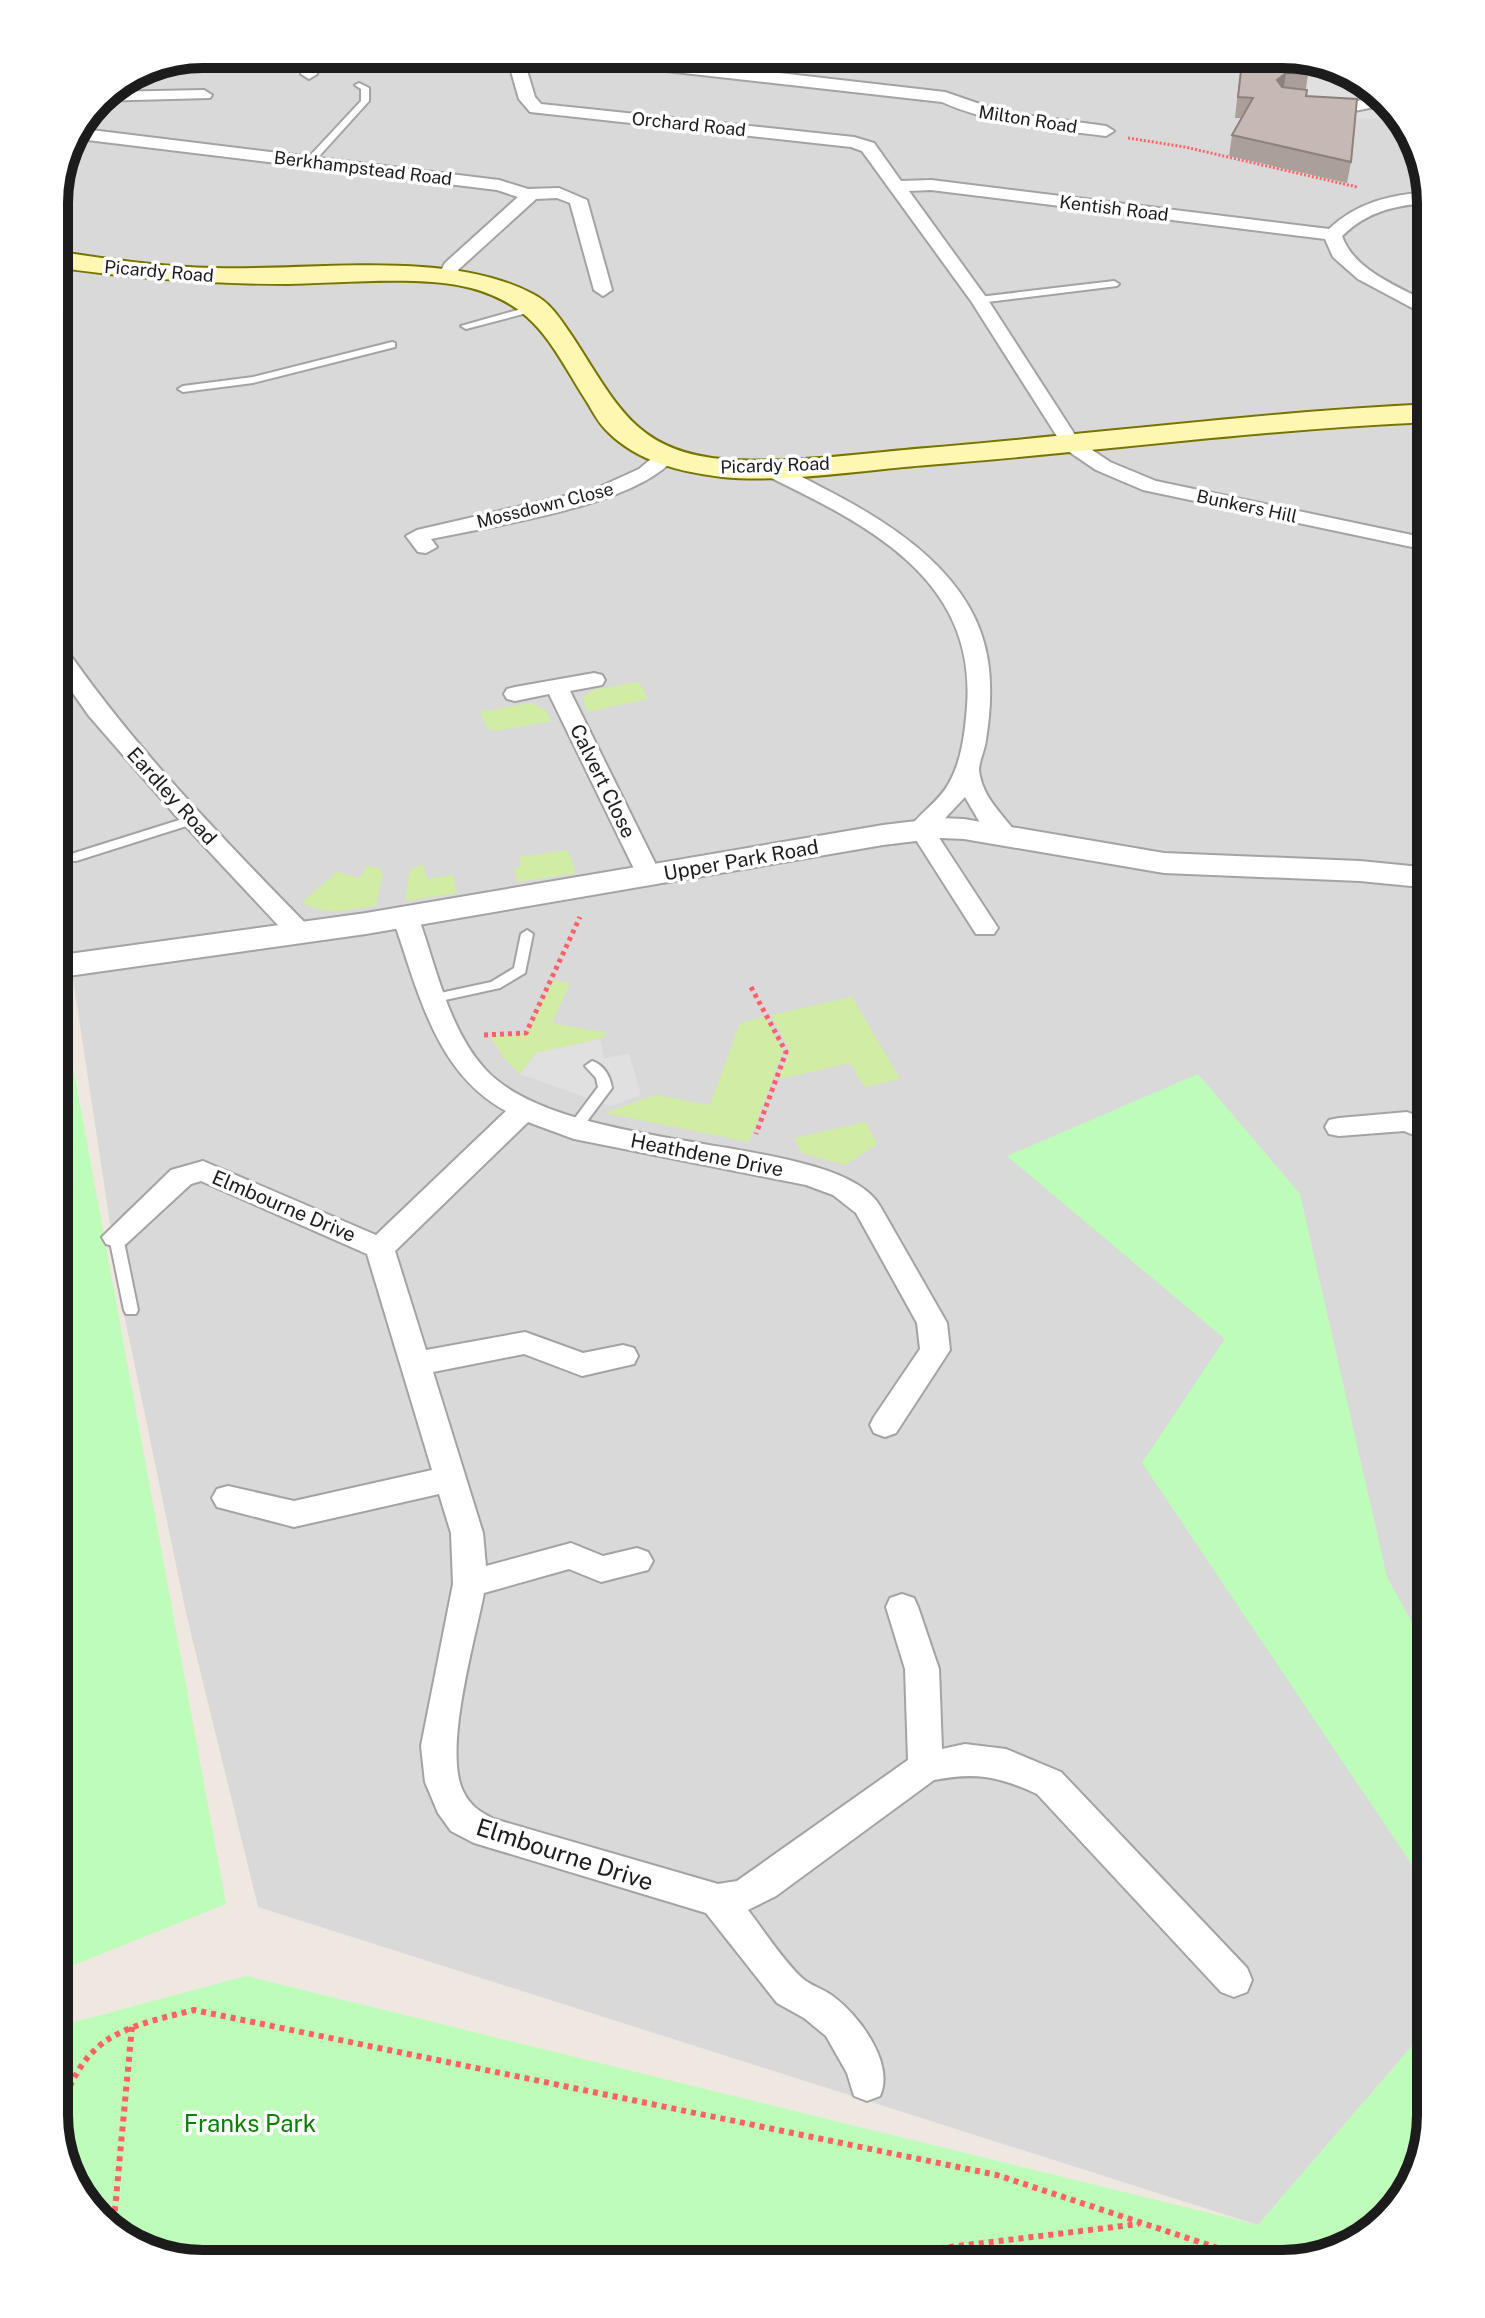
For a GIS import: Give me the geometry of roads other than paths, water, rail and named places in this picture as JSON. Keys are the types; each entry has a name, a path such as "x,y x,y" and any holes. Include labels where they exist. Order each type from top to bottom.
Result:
{"main road":[{"name":"Picardy Road","path":"68,261 213,276 447,276 501,290 545,316 616,425 665,457 723,468 766,468 1072,445 1340,417 1417,414"}],"street":[{"path":"309,74 310,68"},
{"name":"Orchard Road","path":"518,68 527,99 536,108 854,142 868,147 894,186"},
{"name":"Milton Road","path":"684,68 945,97 968,109 994,116 1106,131"},
{"path":"121,97 204,95"},
{"path":"1297,102 1353,107 1372,102"},
{"name":"Berkhampstead Road","path":"87,135 499,185 527,194 559,193 578,200 603,290"},
{"name":"Kentish Road","path":"894,186 931,185 1333,235"},
{"path":"894,186 979,300 1072,445"},
{"path":"447,276 458,260 523,203 527,194"},
{"path":"1417,199 1371,205 1350,218 1333,235 1339,253 1365,275 1417,304"},
{"name":"Bunkers Hill","path":"1072,445 1103,466 1150,486 1417,542"},
{"name":"Mossdown Close","path":"416,535 602,494 646,473 665,457"},
{"path":"766,468 873,523 926,568 950,595 972,637 981,684 969,772 949,804 921,829 985,928"},
{"name":"Eardley Road","path":"68,668 93,705 192,820 301,934"},
{"path":"515,694 594,680"},
{"name":"Calvert Close","path":"556,686 650,877"},
{"path":"969,772 991,825 1007,837"},
{"name":"Upper Park Road","path":"68,965 406,919 921,829 964,829 1164,863 1360,871 1417,877"},
{"name":"Heathdene Drive","path":"406,919 455,1049 477,1078 526,1108 574,1129 828,1181 866,1206 932,1323 936,1336 935,1350 885,1425"},
{"name":"Elmbourne Drive","path":"380,1248 526,1108"},
{"path":"1339,1127 1407,1121 1417,1126"},
{"name":"Elmbourne Drive","path":"116,1237 181,1177 203,1171 380,1248"},
{"name":"Elmbourne Drive","path":"380,1248 467,1533 469,1584 438,1746 442,1782 463,1820 508,1840 718,1900"},
{"path":"413,1364 525,1343 582,1365 623,1356"},
{"path":"228,1498 294,1514 449,1479"},
{"path":"469,1584 571,1556 601,1569 637,1561"},
{"path":"902,1607 922,1669 925,1767"},
{"path":"867,2083 865,2069 839,2024 817,2006 790,1991 718,1900 743,1896 763,1885 925,1767 965,1759 1006,1764 1049,1783 1234,1980"}],"lane":[{"path":"309,162 365,101 365,88 359,85"},
{"path":"979,300 1114,284"},
{"path":"466,326 535,308"},
{"path":"183,389 253,380 392,345"},
{"path":"72,858 192,820"},
{"path":"436,998 495,985 520,970 527,934"},
{"path":"574,1129 605,1088 603,1077 592,1066"},
{"path":"116,1237 131,1310"}],"park label":[{"name":"Franks Park","path":"250,2123"}]}
